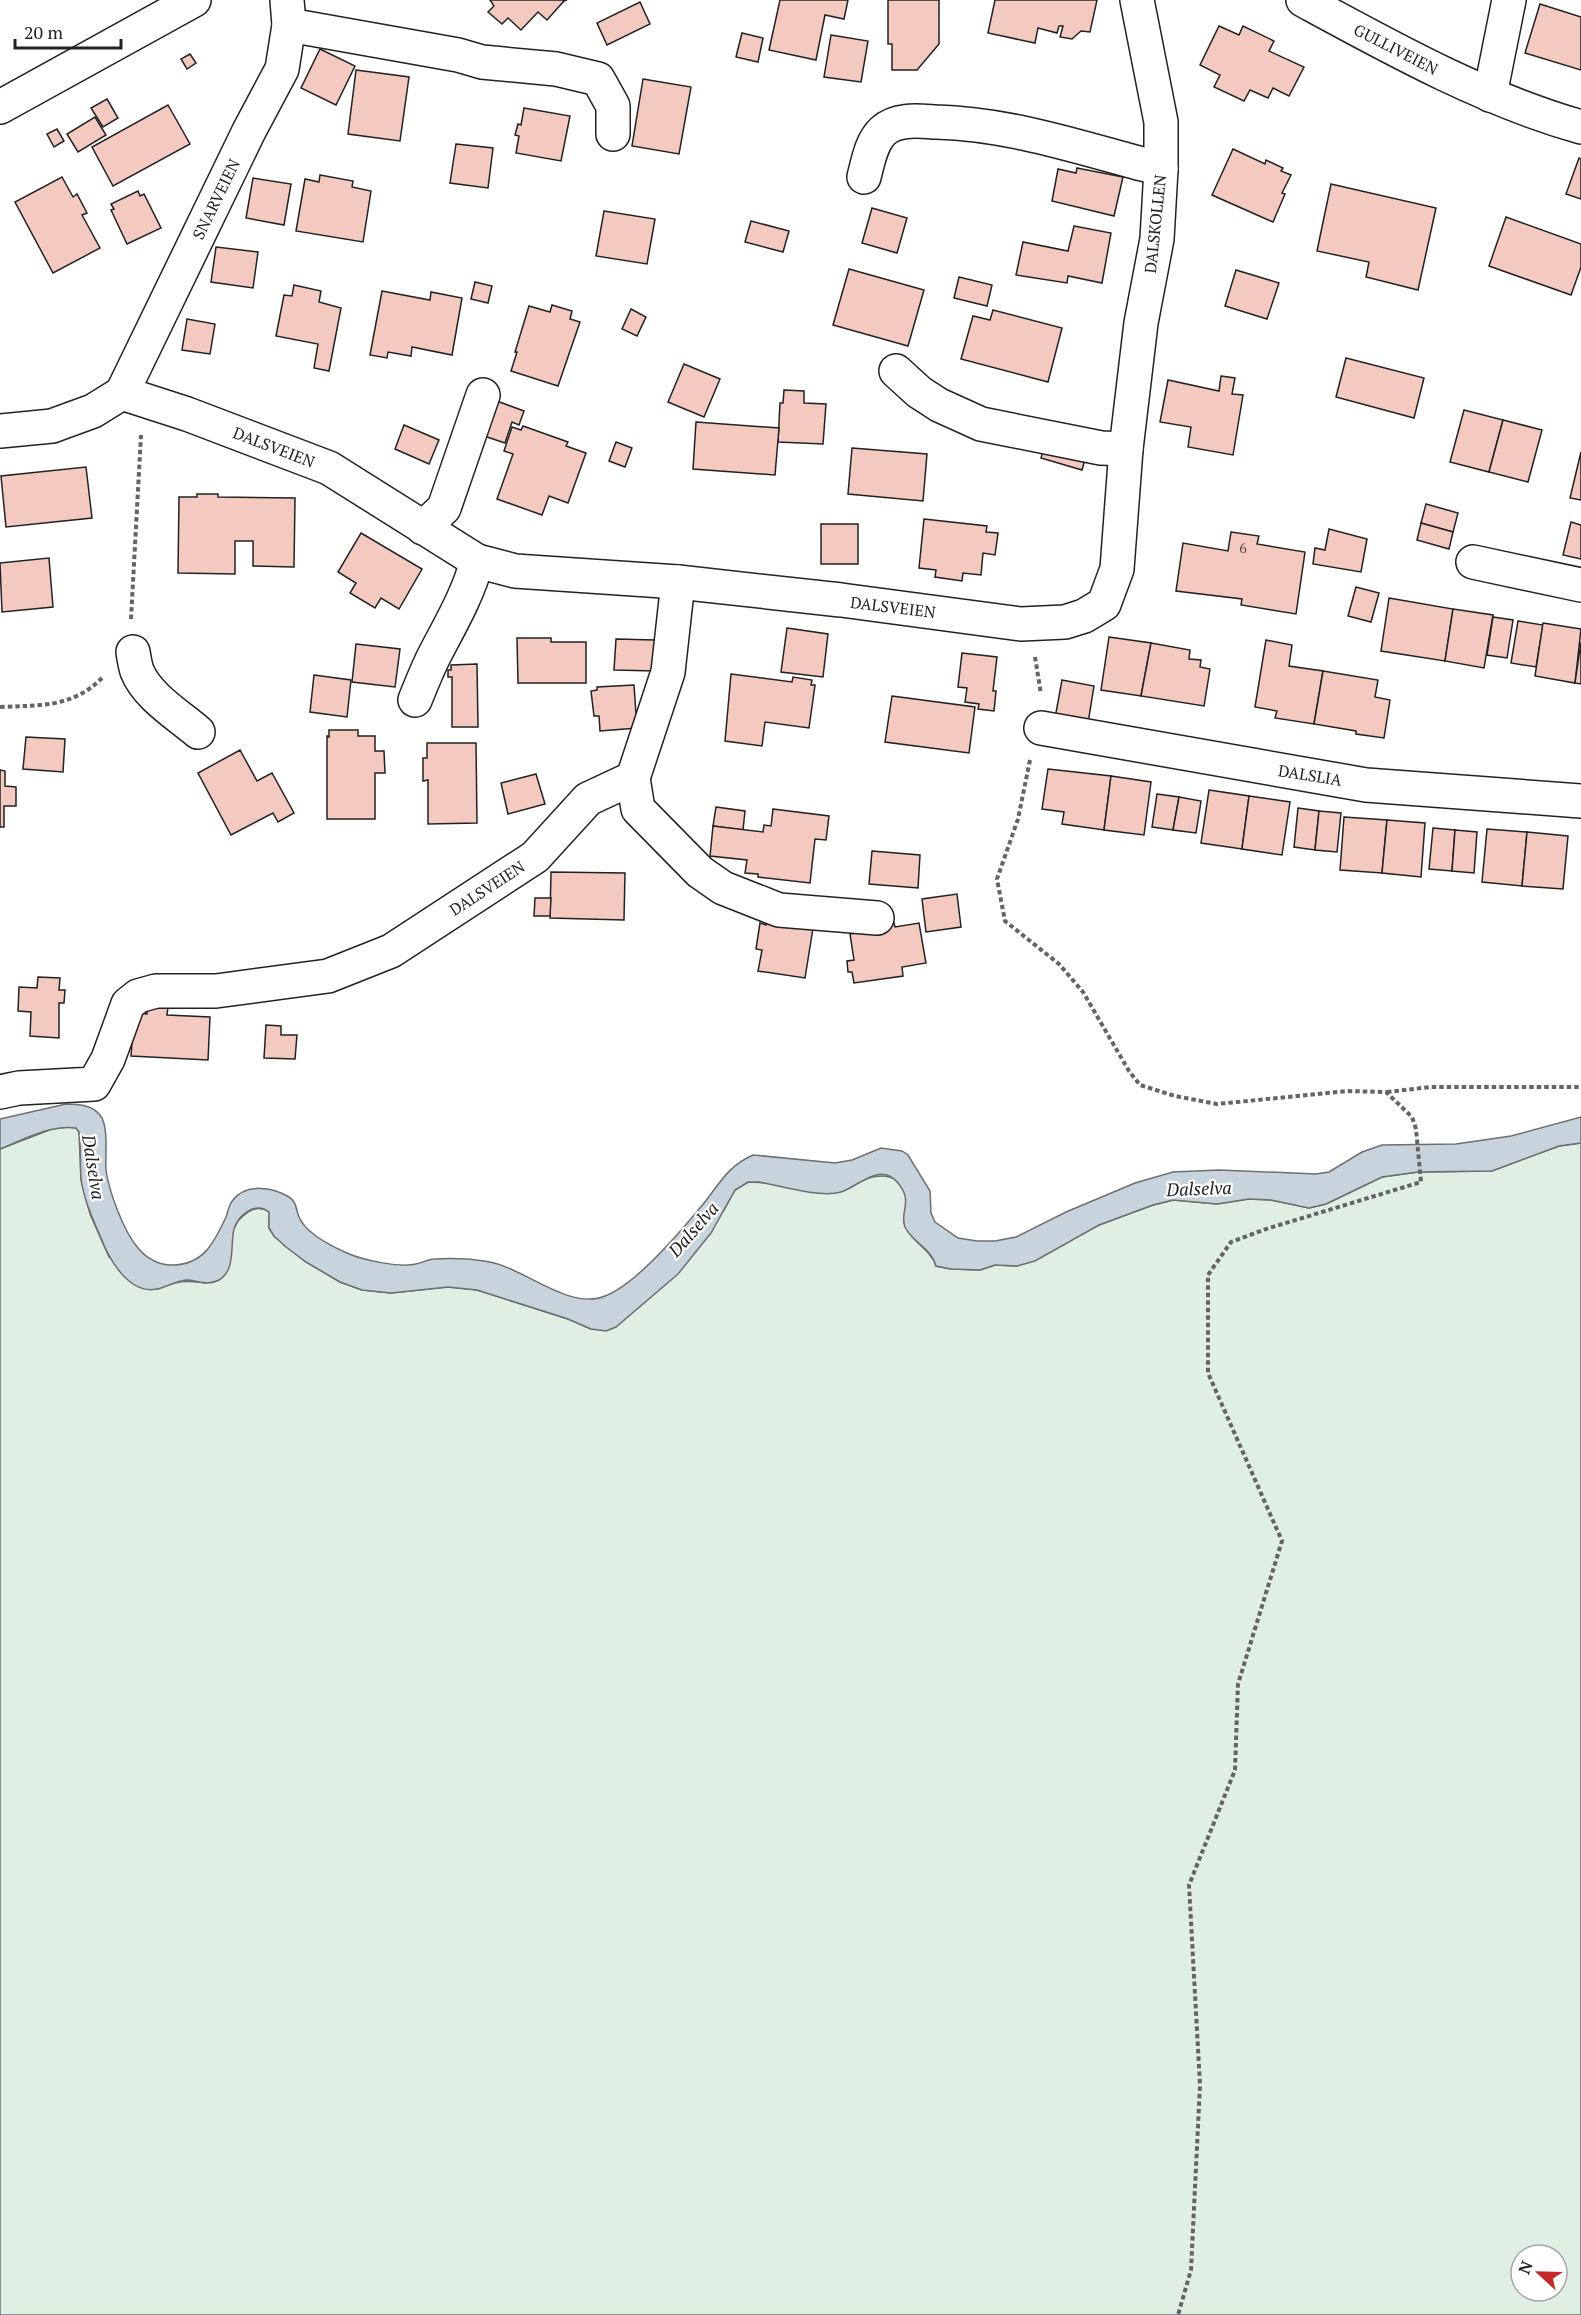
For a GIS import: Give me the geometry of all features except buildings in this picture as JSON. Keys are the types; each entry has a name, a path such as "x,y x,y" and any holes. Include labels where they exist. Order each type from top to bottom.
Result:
{"street":[{"path":"0,107 195,0"},
{"name":"DALSKOLLEN","path":"1104,604 1117,569 1126,449 1141,324 1157,239 1161,169 1161,122 1137,0"},
{"name":"GULLIVEIEN","path":"1303,0 1375,39 1490,95 1535,114 1581,127"},
{"path":"1490,95 1509,0"},
{"path":"288,13 482,62 556,69 598,80 613,106 613,134"},
{"name":"SNARVEIEN","path":"134,397 249,130 282,69 288,13"},
{"path":"864,177 872,149 882,131 901,122 918,121 969,123 1030,133 1161,169"},
{"path":"896,371 919,392 939,405 981,424 1101,448 1126,449"},
{"path":"423,528 444,508 483,395"},
{"path":"0,431 52,426 134,397"},
{"name":"DALSVEIEN","path":"134,397 187,414 329,468 477,561 515,571 678,582 841,600 1021,624 1065,622 1084,616 1104,604"},
{"path":"415,700 433,658 462,602 477,561"},
{"path":"1473,562 1581,585"},
{"path":"678,582 668,672 633,778 638,809 700,872 723,888 779,910 877,918"},
{"path":"133,652 137,671 144,683 159,700 198,732"},
{"name":"DALSLIA","path":"1041,728 1366,784 1581,801"},
{"name":"DALSVEIEN","path":"0,1092 19,1088 94,1084 108,1059 128,1004 138,996 156,991 216,992 328,976 391,951 535,857 588,799 633,778"}],"path":[{"path":"0,707 65,702 81,696 133,652 131,606 141,431 134,397"},
{"path":"1021,624 1033,648 1041,688 1041,728 1030,756 1018,819 997,879 1005,921 1059,964 1083,992 1129,1071 1140,1085 1175,1096 1217,1104 1347,1091 1386,1092 1431,1087 1581,1087"},
{"path":"1178,2315 1191,2271 1200,2085 1189,1885 1235,1770 1238,1684 1282,1541 1208,1373 1208,1275 1231,1242 1266,1228 1421,1182 1416,1129 1412,1117 1386,1092"}],"green space":[{"path":"76,1128 79,1132 81,1180 90,1214 109,1257 158,1289 182,1282 206,1283 238,1221 248,1212 260,1208 269,1212 269,1228 274,1236 306,1262 340,1282 362,1290 391,1293 448,1287 477,1290 568,1319 591,1329 724,1210 735,1190 748,1182 851,1187 877,1176 894,1179 905,1192 907,1203 905,1226 912,1237 930,1255 936,1266 980,1270 995,1265 1017,1266 1099,1225 1153,1205 1174,1200 1217,1204 1249,1199 1271,1200 1309,1208 1326,1204 1382,1177 1418,1172 1492,1171 1559,1146 1581,1143 1581,2315 0,2315 0,1149 52,1129"}],"water":[{"name":"Dalselva","path":"66,1104 89,1107 103,1120 106,1134 106,1170 118,1211 138,1248 157,1262 170,1265 181,1264 199,1257 217,1236 233,1200 245,1191 260,1188 289,1197 294,1201 299,1217 307,1229 327,1243 354,1256 401,1265 441,1259 490,1262 562,1293 577,1298 591,1299 618,1290 645,1268 684,1227 731,1170 753,1155 835,1163 852,1160 881,1148 902,1151 908,1155 930,1191 931,1213 935,1222 958,1238 995,1241 1016,1237 1066,1212 1135,1183 1173,1172 1219,1170 1316,1174 1329,1172 1362,1152 1382,1145 1456,1144 1511,1136 1581,1117 1581,1143 1559,1146 1492,1171 1418,1172 1382,1177 1326,1204 1309,1208 1271,1200 1249,1199 1217,1204 1173,1200 1099,1225 1035,1261 1017,1266 995,1265 980,1270 936,1266 934,1260 905,1227 906,1201 903,1190 891,1177 884,1174 869,1177 841,1192 822,1194 748,1182 735,1190 711,1233 678,1274 616,1327 606,1331 591,1329 568,1319 477,1290 448,1287 391,1293 362,1290 340,1282 286,1247 269,1228 269,1212 259,1208 248,1211 236,1224 230,1264 224,1276 219,1280 207,1283 184,1280 157,1289 138,1287 129,1281 115,1265 86,1201 81,1178 80,1138 76,1128 57,1128 0,1149 0,1119"}]}
